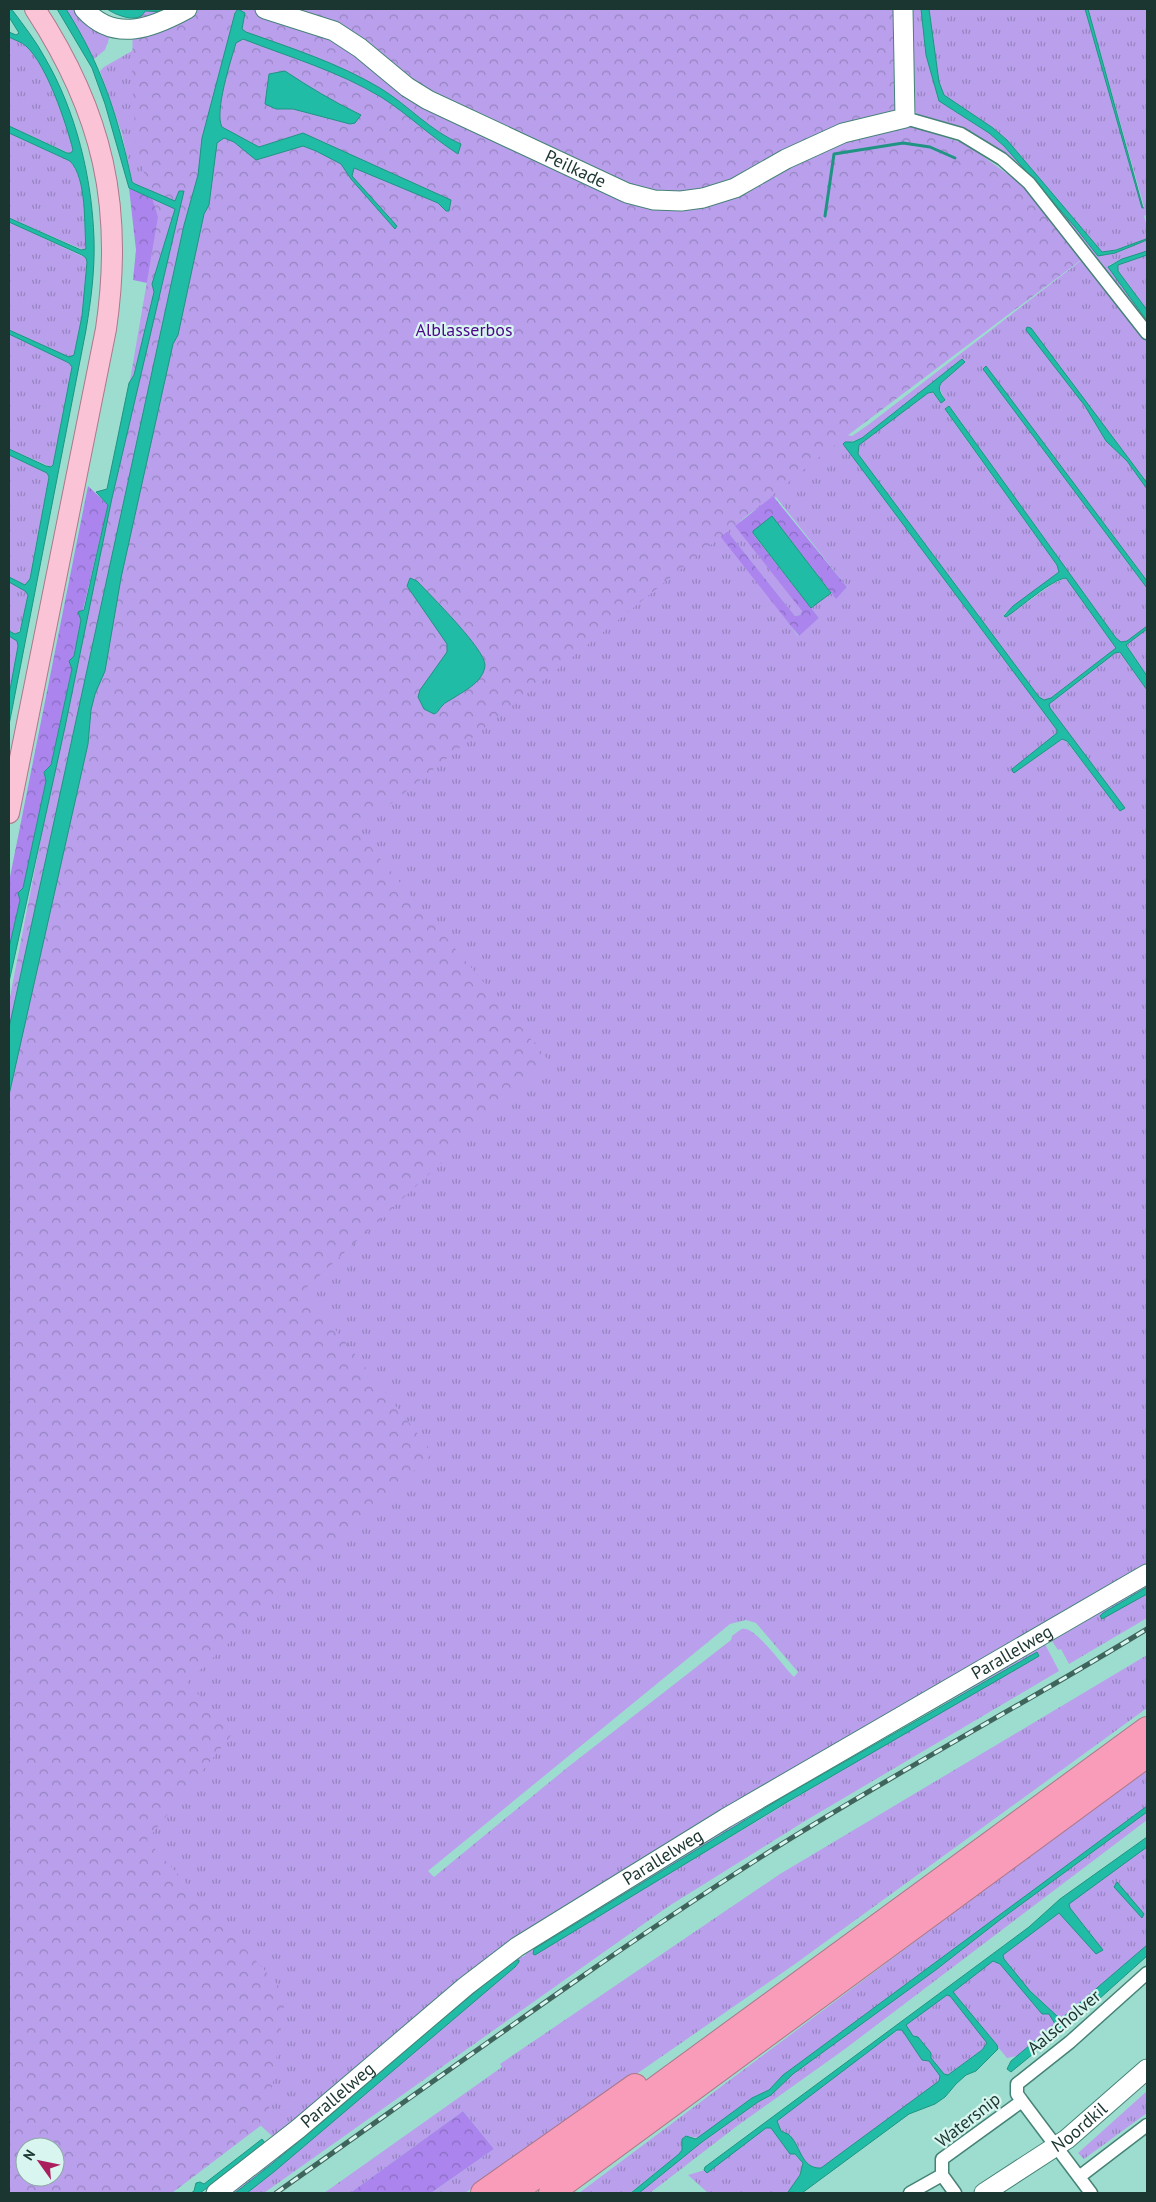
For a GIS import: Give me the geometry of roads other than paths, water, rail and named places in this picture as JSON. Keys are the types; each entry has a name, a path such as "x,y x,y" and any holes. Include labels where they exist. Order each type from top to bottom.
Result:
{"highway":[{"path":"513,2193 1147,1729"},
{"path":"551,2193 1147,1755"},
{"path":"483,2193 598,2110 686,2051 790,1991"},
{"path":"566,2193 634,2141 659,2114"}],"main road":[{"path":"9,813 106,329 113,264 108,192 100,150 91,119 68,65 35,9"}],"street":[{"path":"84,9 109,26 127,29 147,28 162,23 188,9"},
{"name":"Peilkade","path":"265,9 334,31 360,48 407,87 428,100 627,193 654,200 681,201 703,198 735,188 786,159 843,133 905,118"},
{"path":"903,9 905,118 962,134 1002,159 1022,177 1147,333"},
{"name":"Parallelweg","path":"216,2193 284,2141 466,1986 517,1947 734,1813 1147,1574"},
{"name":"Aalscholver","path":"1022,2100 1017,2094 1016,2084 1070,2042 1147,1973"},
{"name":"Noordkil","path":"1059,2149 1147,2068"},
{"name":"Noordkil","path":"984,2193 1008,2179 1016,2171 1059,2149 1147,2077"},
{"name":"Watersnip","path":"955,2193 942,2175 942,2159 1022,2100 1091,2193"},
{"path":"1079,2177 1147,2126"},
{"path":"910,2193 942,2175"}],"waterway":[{"path":"825,216 834,154 903,143 930,147 955,158"}],"railway":[{"path":"276,2193 577,1980 699,1897 809,1827 1147,1629"}],"park label":[{"name":"Alblasserbos","path":"464,330"}]}
